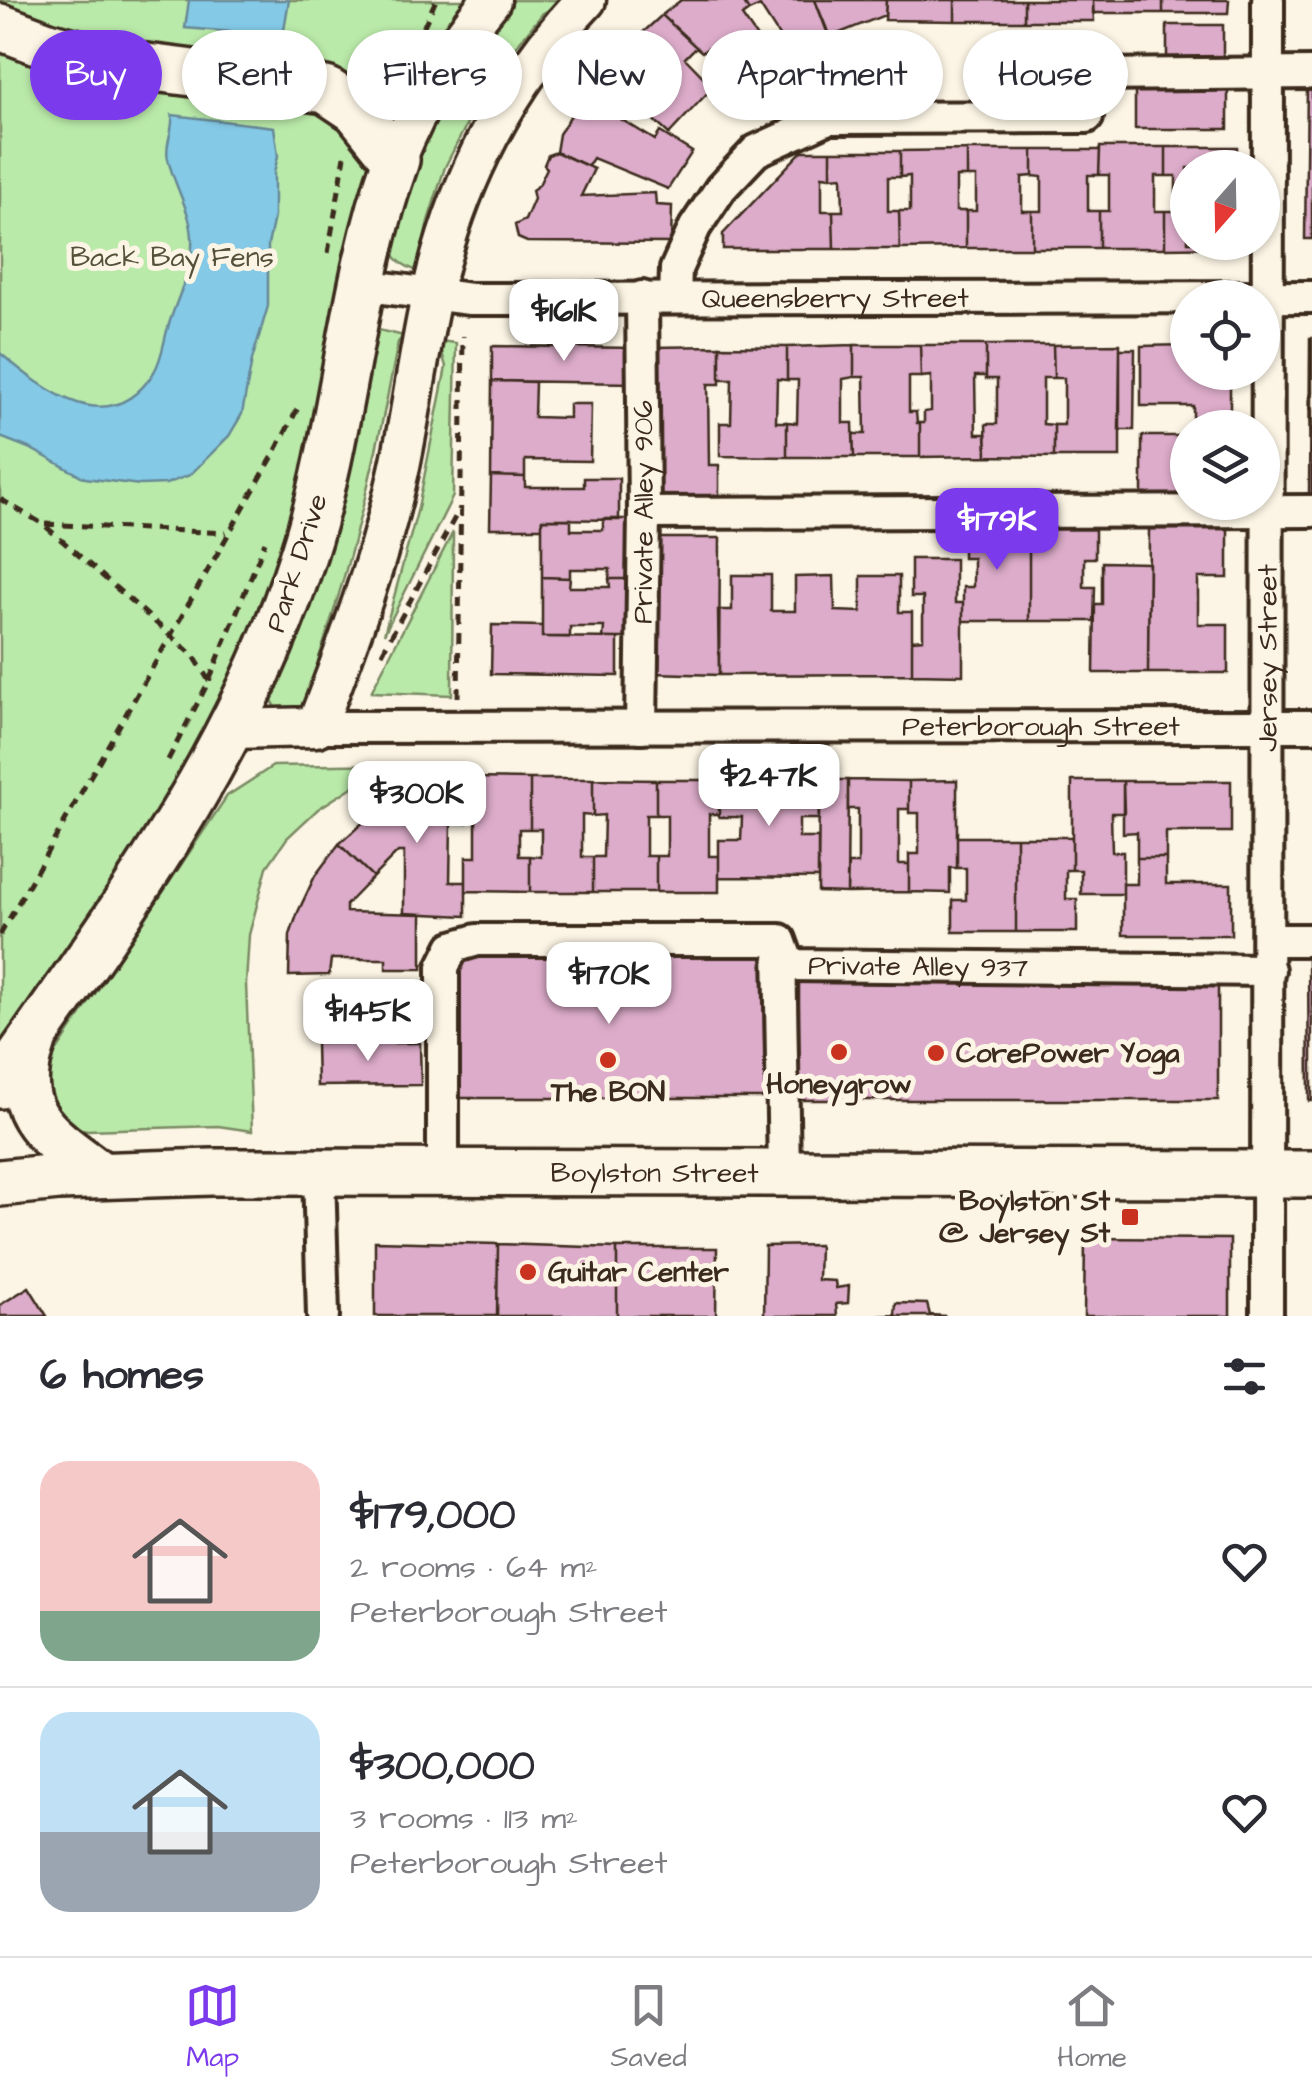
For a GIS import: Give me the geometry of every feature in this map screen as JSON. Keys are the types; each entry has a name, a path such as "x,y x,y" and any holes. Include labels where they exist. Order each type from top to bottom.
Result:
{"highway":[{"path":"0,27 116,63 326,90 356,110 396,160"},
{"name":"Park Drive","path":"0,1085 164,847 232,730 262,667 304,552 328,458 361,284 396,160"},
{"path":"35,1034 24,1075 29,1109 44,1130 101,1176"},
{"name":"Boylston Street","path":"0,1183 101,1176 319,1172 1312,1174"}],"main road":[{"name":"Park Drive","path":"396,160 442,68 492,0"},
{"path":"316,728 378,554 400,468 431,295 464,185 493,125 586,0"},
{"name":"Peterborough Street","path":"232,730 316,728"}],"street":[{"name":"Jersey Street","path":"1267,280 1268,0"},
{"path":"675,297 676,269 695,228 722,188 756,151 828,118 1087,116 1088,74 1312,73"},
{"name":"Queensberry Street","path":"361,284 470,299 1170,297"},
{"name":"Private Alley 906","path":"641,727 642,297"},
{"name":"Queensberry Street","path":"1280,297 1312,297"},
{"path":"644,513 1170,511"},
{"path":"1280,511 1312,511"},
{"name":"Jersey Street","path":"1267,520 1267,1316"},
{"name":"Peterborough Street","path":"316,728 1312,726"},
{"name":"Private Alley 937","path":"443,1172 442,967 453,947 477,940 780,940 789,965 1269,955"},
{"path":"780,940 784,1173"},
{"path":"1269,955 1312,940"},
{"path":"319,1172 323,1316"}],"path":[{"path":"458,700 463,336"},
{"path":"0,934 301,401 294,437"},
{"path":"0,499 43,524 194,656 209,682 271,527"},
{"path":"378,661 461,506"},
{"path":"43,524 226,533"}],"green space":[{"path":"0,0 471,0 453,30 347,30 347,108 327,102 327,30 182,30 182,58 162,53 162,30 71,30 0,12"},
{"path":"514,0 571,0 543,13 522,39 522,30 491,30"},
{"name":"Back Bay Fens","path":"0,43 30,48 30,120 162,120 162,71 182,75 182,120 327,120 327,113 368,153 370,167 313,443 278,575 217,724 0,1071"},
{"path":"469,120 445,167 418,271 398,260 391,248 414,165 434,121"},
{"path":"370,328 404,336 398,342 364,503 318,661 320,667 303,710 284,712 277,709 270,697"},
{"path":"439,341 456,343 453,496 384,634 418,508 446,367"},
{"path":"453,532 452,695 371,692"},
{"path":"396,764 379,770 318,809 287,838 267,867 249,935 246,984 252,1131 218,1126 87,1130 61,1125 39,1083 44,1070 227,796 273,766"}],"water":[{"path":"189,0 289,0 284,30 185,28"},
{"path":"172,115 182,116 182,120 274,127 278,156 268,245 268,306 242,414 229,436 190,475 166,484 140,485 85,478 0,437 0,353 57,394 98,407 118,404 137,393 154,372 192,247 190,224 167,154"}],"building":[{"path":"681,0 742,0 749,11 742,16 752,30 702,30 702,52 662,15"},
{"path":"742,0 815,0 826,30 775,30 760,6 749,11"},
{"path":"815,0 886,0 885,15 848,30 827,30"},
{"path":"886,0 955,0 955,21 885,20"},
{"path":"955,0 1024,0 1024,21 955,21"},
{"path":"1024,0 1093,0 1094,21 1024,21"},
{"path":"1093,0 1163,0 1163,13 1093,13"},
{"path":"1163,0 1229,0 1228,13 1163,13"},
{"path":"662,15 678,30 646,30"},
{"path":"1167,25 1223,25 1223,68 1167,68"},
{"path":"682,34 696,47 685,58 702,76 702,99 669,134 654,120 682,120"},
{"path":"1307,86 1312,86 1312,239 1305,239"},
{"path":"1135,89 1228,89 1228,129 1135,129"},
{"path":"568,120 622,120 655,140 660,132 692,152 668,189 593,158 588,166 556,152 559,134"},
{"path":"1100,147 1166,147 1166,176 1155,176 1155,211 1165,211 1165,248 1099,248 1099,211 1109,211 1109,175 1099,175"},
{"path":"1166,147 1237,147 1170,150 1170,176 1166,176"},
{"path":"967,150 967,177 956,177 956,211 966,211 966,248 900,249 899,211 910,211 910,176 900,177 900,151"},
{"path":"967,150 1033,150 1033,176 1022,177 1022,211 1032,211 1032,248 966,248 966,211 976,211 976,177 967,177"},
{"path":"1033,150 1100,150 1099,175 1088,175 1088,211 1099,211 1099,248 1032,248 1032,211 1042,211 1042,177 1033,176"},
{"path":"802,151 831,151 831,177 822,176 822,211 833,211 834,249 723,249 723,234"},
{"path":"831,151 900,151 900,177 888,177 888,211 899,211 900,249 834,249 833,211 843,211 842,176 831,177"},
{"path":"556,152 594,169 581,196 655,193 656,205 672,206 671,243 527,242 518,238 515,225 525,220 534,199 532,190 547,168 544,165 548,155"},
{"path":"1165,211 1170,211 1170,248 1165,248"},
{"path":"1312,338 1312,495 1309,495"},
{"path":"1120,344 1120,457 1054,457 1054,425 1064,425 1064,378 1054,378 1053,345"},
{"path":"854,345 920,345 921,377 909,377 909,412 916,412 920,423 920,457 854,457 853,434 865,434 864,377 854,377"},
{"path":"854,345 854,377 843,379 843,423 853,423 854,457 787,457 787,422 797,423 798,380 787,380 787,347"},
{"path":"920,345 986,345 986,376 975,376 976,434 986,434 987,456 920,457 920,423 924,423 924,412 931,411 931,376 921,377"},
{"path":"986,345 1053,345 1054,378 1043,378 1043,424 1054,425 1054,457 987,456 986,424 997,424 997,379 986,379"},
{"path":"1170,345 1170,390 1230,390 1230,410 1141,406 1141,346"},
{"path":"492,346 636,348 635,383 492,381"},
{"path":"720,346 787,347 787,380 777,379 776,422 787,422 787,457 720,456 720,423 731,423 732,379 720,379"},
{"path":"720,346 720,384 708,384 709,465 719,465 719,498 664,499 654,488 653,347"},
{"path":"1120,349 1135,349 1134,430 1119,430"},
{"path":"492,381 535,382 534,417 569,418 569,404 591,404 590,461 525,460 525,477 491,476"},
{"path":"1142,436 1170,436 1170,499 1142,499"},
{"path":"491,476 525,477 525,487 584,487 584,478 619,478 619,520 542,519 542,528 490,528"},
{"path":"542,519 571,519 571,530 603,530 603,519 634,519 633,579 609,579 610,569 570,569 570,578 542,577"},
{"path":"963,525 1029,526 1029,621 963,621 963,587 973,587 973,558 963,558"},
{"path":"1029,526 1095,526 1095,558 1084,558 1084,587 1095,587 1094,621 1029,621"},
{"path":"1149,529 1228,529 1228,578 1198,578 1198,624 1228,624 1228,673 1148,673"},
{"path":"655,538 720,538 719,675 654,673"},
{"path":"911,559 955,559 955,603 963,603 963,675 912,674 912,640 923,639 923,597 911,597"},
{"path":"1102,562 1149,563 1148,673 1094,673 1095,604 1102,604"},
{"path":"732,575 771,575 771,611 795,611 795,577 834,576 835,611 861,612 861,576 899,576 899,612 912,612 912,674 719,675 718,610 732,610"},
{"path":"542,577 570,578 569,587 610,587 609,579 633,579 633,638 603,638 604,627 570,627 570,637 542,637"},
{"path":"492,625 542,626 542,637 618,638 618,676 491,674"},
{"path":"467,778 530,779 530,829 519,829 519,856 530,856 530,892 466,891 466,857 476,857 476,814 466,814"},
{"path":"467,778 466,823 451,823 450,882 466,882 466,916 404,913 404,852 398,852 373,877 339,844 369,817 401,798"},
{"path":"530,779 593,779 593,816 582,815 582,857 593,857 593,892 530,892 530,856 541,857 541,829 530,829"},
{"path":"593,779 656,780 656,815 646,815 646,856 656,856 656,892 593,892 593,857 603,857 604,815 593,816"},
{"path":"656,780 719,780 719,814 709,814 709,856 719,856 719,892 656,892 656,856 667,856 667,815 656,815"},
{"path":"719,780 819,780 819,819 799,819 799,838 818,838 818,878 719,877 719,840 741,840 742,817 719,817"},
{"path":"819,780 848,780 847,893 818,892"},
{"path":"848,780 909,781 909,809 899,809 899,864 909,864 909,892 847,893 848,864 858,864 858,809 848,809"},
{"path":"957,780 957,868 950,868 950,893 909,892 909,854 919,854 919,813 909,813 909,781"},
{"path":"1072,781 1123,781 1124,813 1111,813 1112,852 1123,852 1123,894 1081,894 1081,870 1072,870"},
{"path":"1123,781 1231,781 1231,832 1166,832 1166,858 1137,858 1137,832 1123,833"},
{"path":"957,837 1016,837 1016,932 953,932 953,900 966,900 966,868 957,868"},
{"path":"1016,837 1072,837 1072,870 1066,870 1066,899 1077,899 1077,932 1016,932"},
{"path":"339,844 373,877 346,905 346,912 422,914 422,969 386,969 386,959 331,959 329,975 289,976 290,935 298,912 315,876"},
{"path":"1137,858 1166,858 1166,884 1231,884 1231,935 1123,935 1123,884 1137,884"},
{"name":"The BON","path":"458,954 763,956 765,1098 451,1098"},
{"path":"1308,960 1312,960 1312,1101 1309,1101"},
{"path":"799,976 1218,976 1218,1100 799,1100"},
{"path":"316,1043 420,1043 421,1085 317,1086"},
{"path":"1085,1238 1230,1239 1230,1316 1084,1316"},
{"path":"375,1241 498,1244 497,1316 375,1316"},
{"path":"498,1244 617,1248 617,1316 497,1316"},
{"path":"819,1245 818,1280 835,1281 836,1288 849,1286 848,1303 836,1304 837,1316 764,1316 765,1246"},
{"path":"617,1248 717,1248 716,1316 617,1316"},
{"path":"29,1287 47,1316 0,1316 0,1305"},
{"path":"896,1303 927,1304 930,1315 946,1316 868,1316 895,1315"}],"place":[{"name":"Honeygrow","path":"839,1052"},
{"name":"CorePower Yoga","path":"936,1053"},
{"name":"The BON","path":"608,1060"},
{"name":"Boylston St @ Jersey St","path":"1130,1217"},
{"name":"Guitar Center","path":"528,1272"}]}
